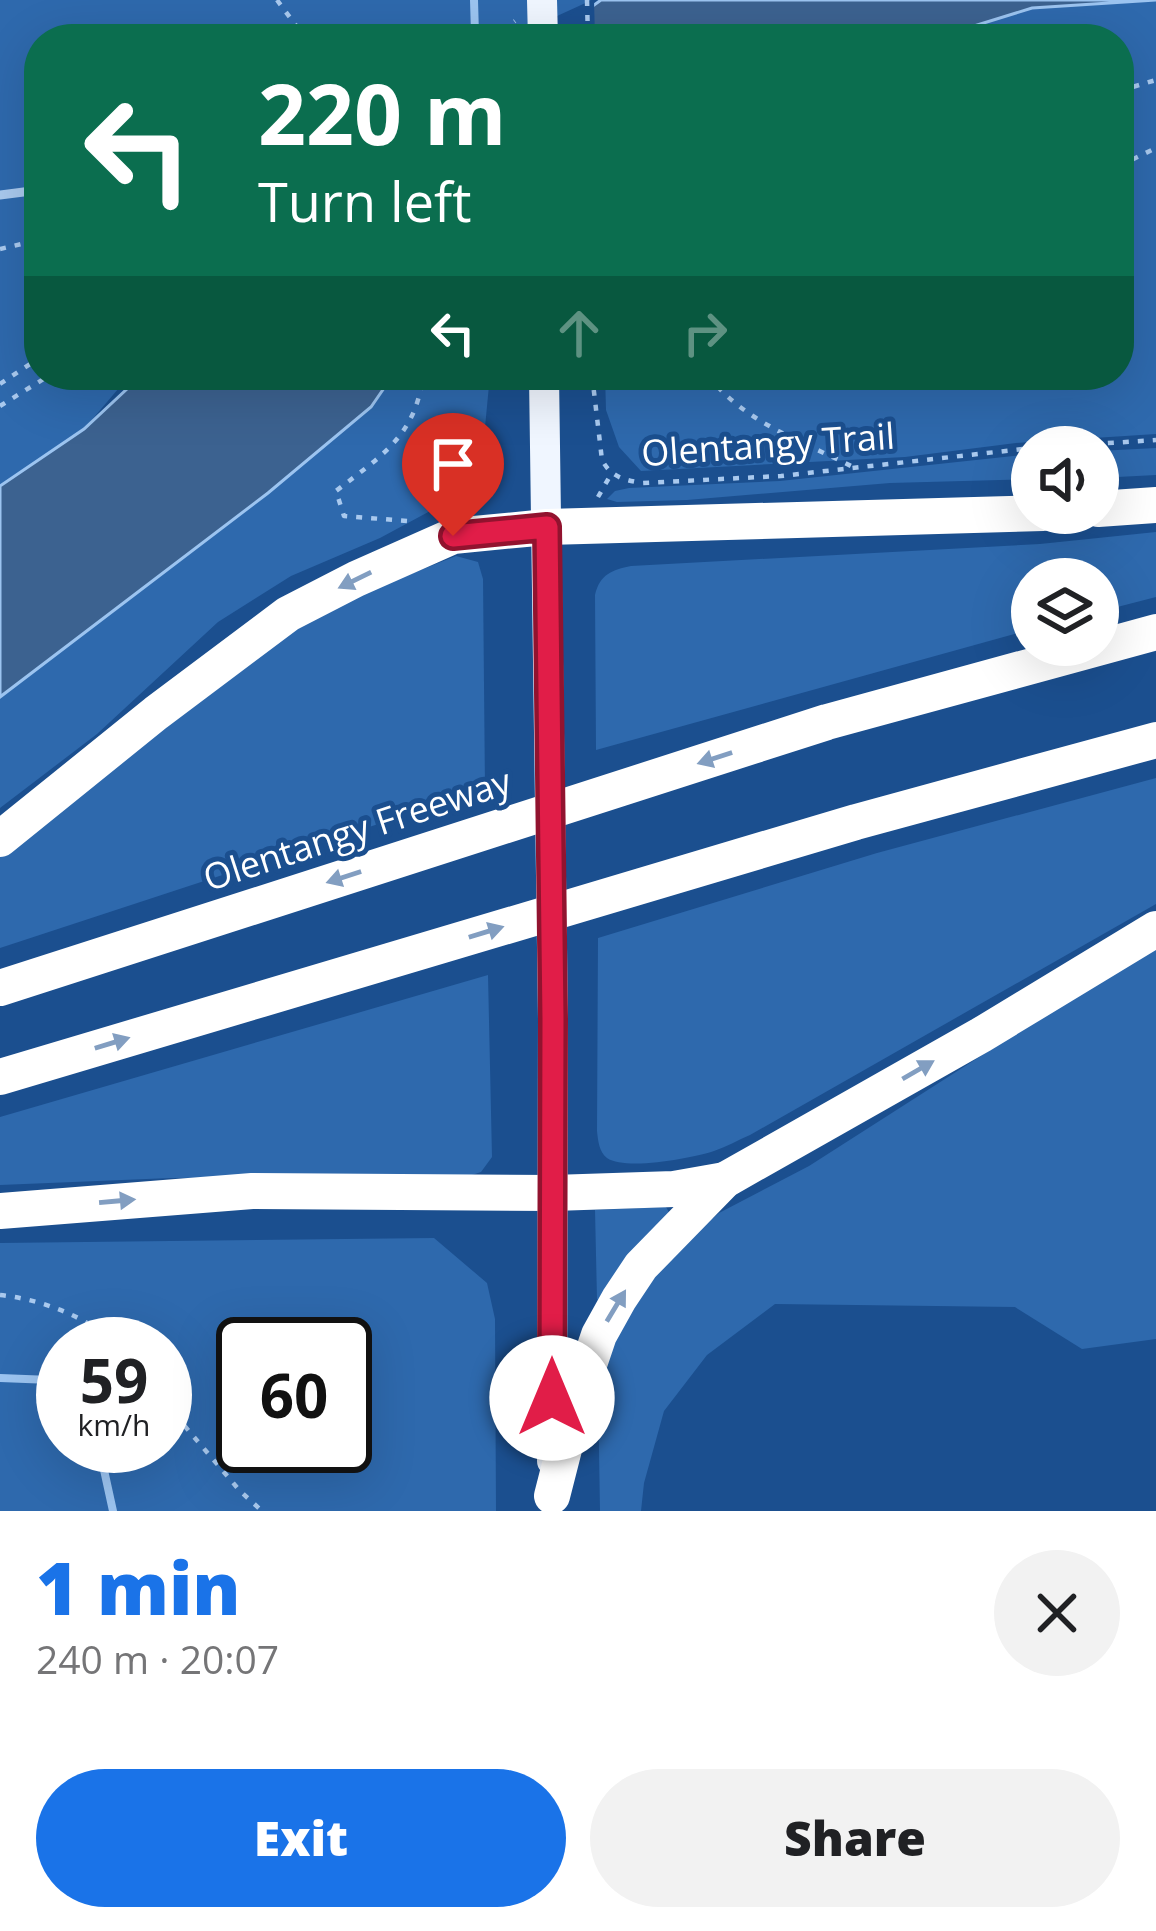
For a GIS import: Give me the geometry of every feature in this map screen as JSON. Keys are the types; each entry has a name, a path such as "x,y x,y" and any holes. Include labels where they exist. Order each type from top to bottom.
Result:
{"highway":[{"path":"1119,508 1156,505"},
{"path":"0,839 288,614 453,536 547,527 1011,514"},
{"name":"Olentangy Freeway","path":"0,988 827,722 1156,632"},
{"path":"0,1077 856,822 1156,740"},
{"path":"552,1503 575,1406 599,1335 641,1267 725,1180 1156,929"},
{"path":"0,1210 252,1191 553,1193 674,1189 725,1180"}],"main road":[{"path":"544,390 553,1019 552,1503"}],"path":[{"path":"0,406 26,390"},
{"path":"411,521 344,516 336,491 393,447 410,424 421,390"},
{"name":"Olentangy Trail","path":"594,390 602,460 608,470 627,481 781,476 1011,450"},
{"path":"719,390 755,419 853,467"},
{"path":"1119,442 1156,440"},
{"path":"457,514 485,485 488,453"},
{"path":"0,1295 73,1317"},
{"path":"192,1435 262,1511"}],"shaded area":[{"path":"0,0 592,0 540,24 24,24 24,390 117,390 84,429 0,486"},
{"path":"601,0 1156,0 1032,8 980,24 568,24"},
{"path":"1156,1 1156,434 1119,436 1119,426 1011,426 1011,444 905,457 641,471 619,447 606,410 605,390 1134,390 1134,24 980,24 1032,8"},
{"path":"126,390 383,390 371,407 268,493 0,697 0,486 84,429"},
{"path":"383,390 489,390 480,479 471,489 380,538 291,576 218,622 97,734 0,808 0,697 268,493 371,407"},
{"path":"1156,448 1156,475 1119,477 1119,450"},
{"path":"1011,456 1011,480 890,483 687,500 607,499 629,488 780,481"},
{"path":"1156,532 1156,597 1119,607 1119,558 1011,558 1011,635 596,750 595,595 600,582 613,571 631,566 1040,544"},
{"path":"456,556 478,562 483,579 485,789 0,948 0,851 325,608"},
{"path":"1156,778 1156,904 728,1145 691,1157 644,1163 616,1162 602,1153 597,1131 598,938 877,853"},
{"path":"1156,944 1156,1339 1082,1349 1015,1307 775,1304 707,1355 664,1411 641,1511 600,1511 598,1390 623,1320 675,1250 719,1213 809,1166"},
{"path":"488,975 492,1157 481,1172 469,1176 171,1178 0,1185 0,1117"},
{"path":"666,1207 671,1216 599,1301 595,1210"},
{"path":"434,1238 487,1283 495,1319 496,1511 0,1511 0,1243"}],"pier":[{"path":"591,0 594,0 595,24 557,24"}],"waterway":[{"path":"474,0 475,24"},
{"path":"0,1378 36,1379"},
{"path":"105,1473 113,1511"}],"route":[{"path":"453,536 547,527 552,1398"}]}
